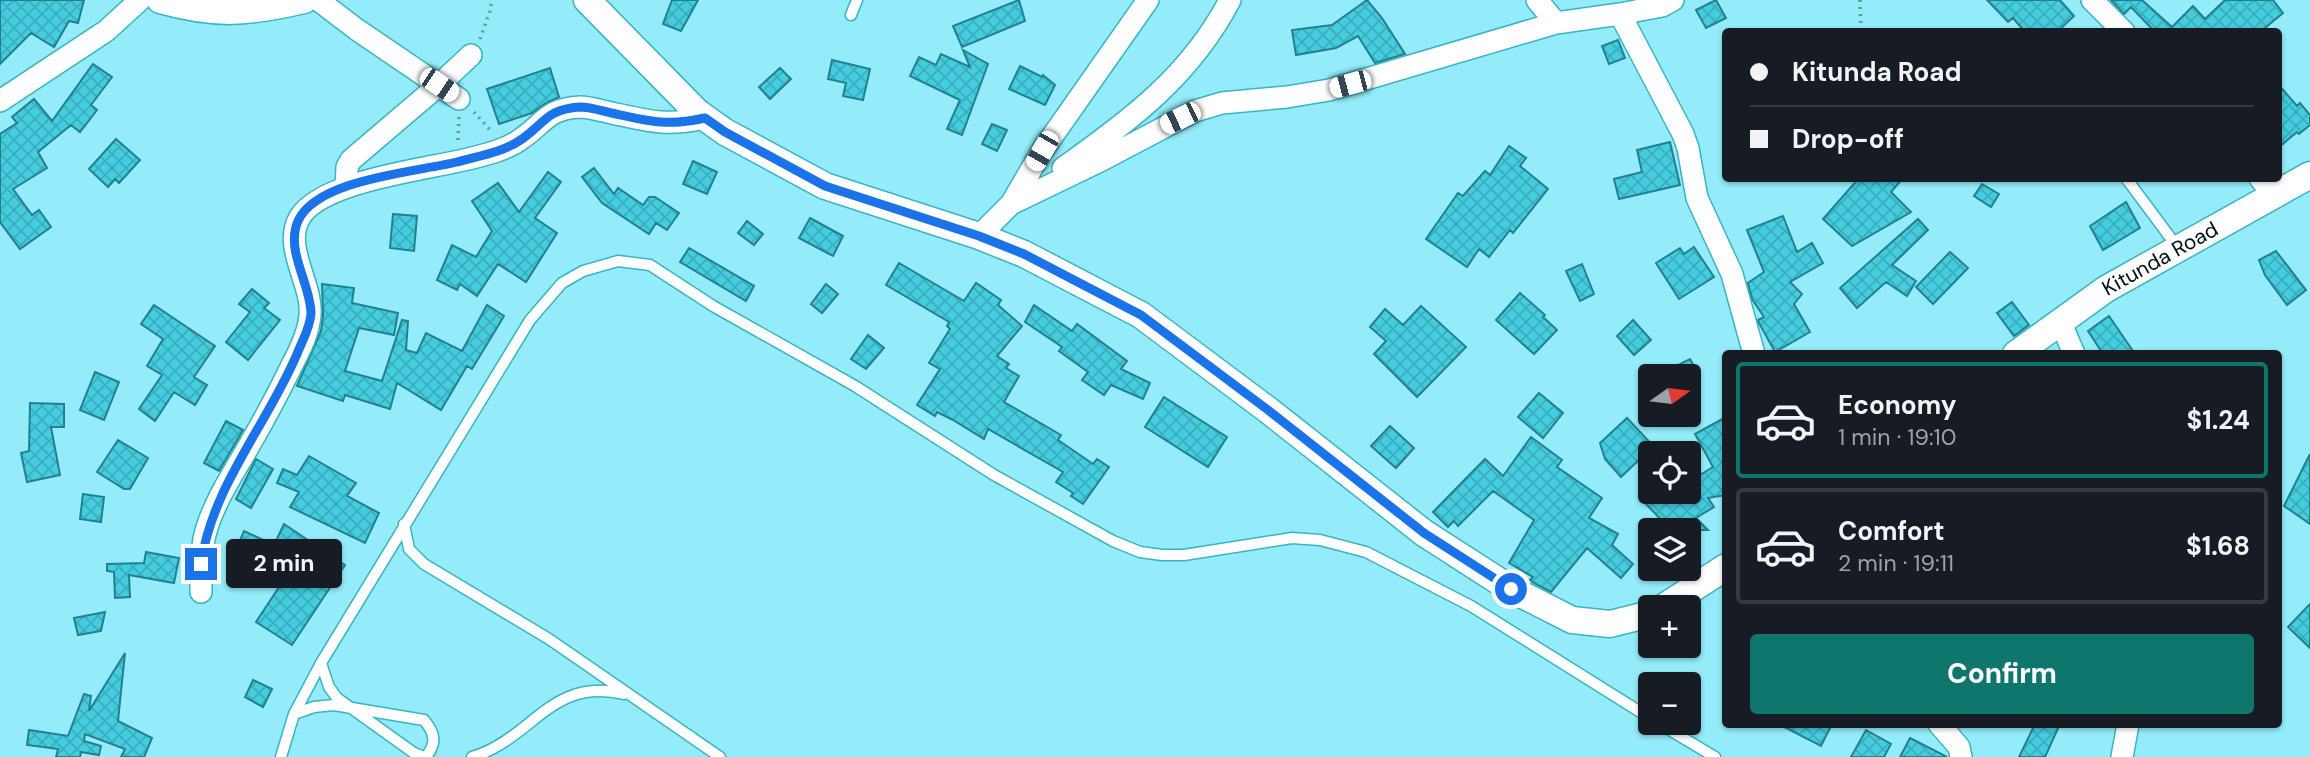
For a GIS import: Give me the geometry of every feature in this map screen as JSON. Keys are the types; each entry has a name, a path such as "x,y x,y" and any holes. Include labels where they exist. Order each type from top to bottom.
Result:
{"street":[{"path":"0,101 106,31 140,0"},
{"path":"160,0 211,12 250,12 304,0"},
{"path":"318,0 459,99"},
{"path":"587,0 705,118 725,132 825,186 979,236 1069,276 1141,315 1268,410 1424,533 1511,589 1573,620 1610,624 1638,617"},
{"path":"1011,204 1042,151 1148,0"},
{"path":"979,236 1011,204 1145,108 1213,32 1230,0"},
{"path":"1537,0 1556,23"},
{"path":"1011,204 1195,111 1222,103 1329,90 1556,23 1662,6 1674,0"},
{"path":"2092,0 2120,28"},
{"path":"1620,14 1688,148 1696,198 1732,274 1753,350"},
{"path":"346,187 347,167 351,160 471,55"},
{"path":"201,592 201,564 212,514 265,419 307,331 311,313 294,232 310,205 346,187 454,163 502,148 521,140 550,114 581,107 662,124 705,118"},
{"name":"Kitunda Road","path":"2022,350 2106,289 2178,248 2267,187 2310,174"},
{"path":"2061,323 2072,350"},
{"path":"1683,595 1722,570"},
{"path":"1942,728 1959,747 1961,757"},
{"path":"2122,757 2127,728"}],"lane":[{"path":"851,15 857,0"},
{"path":"2129,182 2178,248"},
{"path":"282,757 295,714 321,663 530,320 562,283 583,271 618,261 649,265 713,306 855,386 994,475 1113,541 1140,552 1162,555 1184,555 1292,538 1320,540 1355,549 1391,563 1471,606 1638,710"},
{"path":"404,524 409,549 424,564 549,639 720,757"},
{"path":"295,714 324,705 348,706 424,720 432,730 435,740 432,749 425,757 348,706 337,698 329,687 321,663"},
{"path":"472,757 515,736 549,706 571,695 603,691 634,697"},
{"path":"1678,735 1715,757"}],"path":[{"path":"1860,0 1861,28"},
{"path":"459,99 487,126 502,148"}],"building":[{"path":"0,0 84,0 78,23 69,21 54,47 31,33 0,64"},
{"path":"672,0 698,0 681,31 663,24"},
{"path":"1019,0 1025,21 962,47 953,26"},
{"path":"1367,0 1405,54 1375,63 1358,36 1336,48 1296,55 1292,30 1332,25"},
{"path":"1716,0 1726,18 1706,28 1696,10"},
{"path":"1987,0 2060,0 2074,16 2061,28 2022,28 2013,18 2008,22"},
{"path":"2111,0 2142,0 2172,27 2193,6 2205,19 2225,0 2273,0 2283,13 2265,28 2151,28 2131,7 2124,14"},
{"path":"1618,40 1625,58 1609,64 1602,46"},
{"path":"963,50 988,64 962,135 947,129 960,100 910,76 919,57 936,65 941,54 970,67"},
{"path":"832,60 870,69 863,100 843,96 846,83 828,79"},
{"path":"93,64 112,77 91,105 97,110 80,132 71,125 38,152 47,168 13,189 32,215 39,210 51,227 20,249 0,222 0,134 17,123 12,117 34,99 52,121"},
{"path":"1020,66 1042,77 1043,75 1055,85 1045,105 1009,89"},
{"path":"550,68 559,97 532,113 499,124 487,89"},
{"path":"780,68 791,79 770,99 759,87"},
{"path":"2282,89 2297,106 2300,103 2310,115 2310,125 2299,134 2297,132 2282,145"},
{"path":"992,124 1007,130 997,151 982,144"},
{"path":"116,139 140,160 119,183 115,179 108,187 89,169"},
{"path":"1670,142 1680,185 1619,199 1614,179 1642,172 1637,150"},
{"path":"1509,146 1526,158 1520,166 1548,189 1513,233 1510,230 1489,257 1479,249 1467,267 1426,239 1458,193 1463,196 1485,171 1490,175"},
{"path":"693,161 717,172 707,194 683,184"},
{"path":"594,168 614,194 618,188 643,205 649,197 655,197 679,213 667,230 656,223 649,234 602,203 582,177"},
{"path":"548,172 561,182 535,218 557,233 526,282 498,264 477,296 460,284 457,290 437,280 452,245 476,257 492,231 472,201 498,183 519,212"},
{"path":"1855,182 1900,182 1891,192 1911,212 1852,246 1823,219"},
{"path":"1982,184 1999,194 1991,207 1974,196"},
{"path":"2126,202 2140,228 2103,250 2090,226"},
{"path":"393,214 417,216 414,251 390,248"},
{"path":"1783,216 1797,252 1812,243 1823,263 1790,282 1802,294 1794,304 1810,332 1778,350 1774,350 1759,323 1758,320 1764,317 1752,299 1748,283 1764,272 1747,230"},
{"path":"810,218 843,236 833,256 799,238"},
{"path":"1918,219 1928,230 1892,265 1916,281 1907,296 1886,282 1857,308 1840,288"},
{"path":"747,221 763,234 754,245 738,233"},
{"path":"1694,247 1714,277 1679,299 1656,263 1680,248 1684,254"},
{"path":"689,248 754,286 746,301 680,262"},
{"path":"2276,251 2306,290 2287,305 2265,275 2259,260"},
{"path":"1950,252 1968,268 1933,304 1916,287"},
{"path":"899,263 964,301 976,283 1001,300 998,305 1022,326 997,356 1009,364 1006,368 1019,376 1004,402 1061,435 1058,440 1093,464 1097,459 1109,467 1083,504 1071,496 1073,493 1056,482 1063,472 988,429 984,439 953,420 937,412 935,416 917,405 940,369 929,363 950,329 947,326 949,322 886,285"},
{"path":"1582,264 1594,294 1580,301 1566,271"},
{"path":"322,284 354,288 352,303 398,313 394,335 359,328 345,371 382,381 402,320 408,321 406,350 417,353 426,333 462,351 487,305 504,316 472,369 467,366 441,410 397,383 390,409 345,395 343,401 297,386 321,331"},
{"path":"826,284 838,294 822,313 811,304"},
{"path":"252,289 269,303 264,308 280,320 248,360 226,342 250,312 239,304"},
{"path":"1520,293 1545,315 1543,317 1557,330 1534,354 1496,320"},
{"path":"2012,302 2029,325 2014,336 1997,313"},
{"path":"154,305 215,346 194,377 207,385 195,405 174,392 155,421 139,409 162,375 147,366 163,339 141,324"},
{"path":"1034,305 1072,331 1077,324 1127,361 1121,369 1150,383 1143,399 1111,385 1104,395 1082,380 1088,372 1059,351 1062,347 1025,322"},
{"path":"1421,306 1466,347 1417,397 1374,354 1386,341 1370,327 1385,309 1403,325"},
{"path":"2109,316 2132,350 2100,350 2088,331"},
{"path":"1633,320 1651,340 1634,355 1617,336"},
{"path":"868,335 884,348 866,369 851,359"},
{"path":"1690,359 1693,364 1680,364"},
{"path":"95,372 119,382 104,420 80,410"},
{"path":"1539,393 1563,413 1543,438 1518,417"},
{"path":"1164,397 1227,437 1208,467 1145,427"},
{"path":"30,403 64,404 64,427 51,427 60,475 27,482 21,453 29,451"},
{"path":"1627,418 1649,441 1638,441 1638,461 1621,477 1605,459 1600,443"},
{"path":"1722,419 1722,496 1708,498 1714,507 1696,518 1659,518 1646,504 1701,504 1701,474 1713,467 1695,434"},
{"path":"226,421 243,430 219,471 204,463"},
{"path":"1390,426 1414,448 1396,468 1371,446"},
{"path":"1531,437 1562,460 1557,467 1602,498 1589,518 1618,534 1612,545 1633,564 1621,578 1587,548 1551,592 1534,583 1530,580 1533,577 1509,563 1534,520 1493,491 1458,526 1454,521 1448,527 1433,512 1485,459 1503,476"},
{"path":"118,440 148,458 130,489 124,489 97,472"},
{"path":"2310,454 2310,524 2284,506"},
{"path":"309,456 356,483 347,496 379,513 365,543 290,507 299,492 277,483 283,469 297,475"},
{"path":"256,459 273,469 251,508 236,499"},
{"path":"83,494 104,497 101,522 80,519"},
{"path":"284,524 345,565 292,645 256,622 291,569 238,545 244,531 274,545"},
{"path":"146,552 179,558 174,583 129,575 130,597 115,598 114,572 107,571 107,564 144,563"},
{"path":"2310,604 2310,648 2288,627"},
{"path":"105,612 101,631 78,635 74,618"},
{"path":"125,653 118,721 152,738 144,757 121,757 125,749 85,734 84,741 101,746 99,755 81,752 80,757 56,757 58,749 27,745 29,730 68,736 84,694 91,696 89,711"},
{"path":"253,680 272,689 263,707 245,697"},
{"path":"1786,728 1830,728 1821,746"},
{"path":"2033,728 2058,728 2045,757 2019,757"},
{"path":"1866,730 1891,744 1884,757 1851,757"},
{"path":"1910,738 1947,757 1900,757"}],"route":[{"path":"201,564 212,514 265,419 307,331 311,313 294,232 310,205 346,187 481,156 521,140 550,114 581,107 662,124 705,118 725,132 825,186 979,236 1069,276 1141,315 1268,410 1424,533 1511,589"}]}
